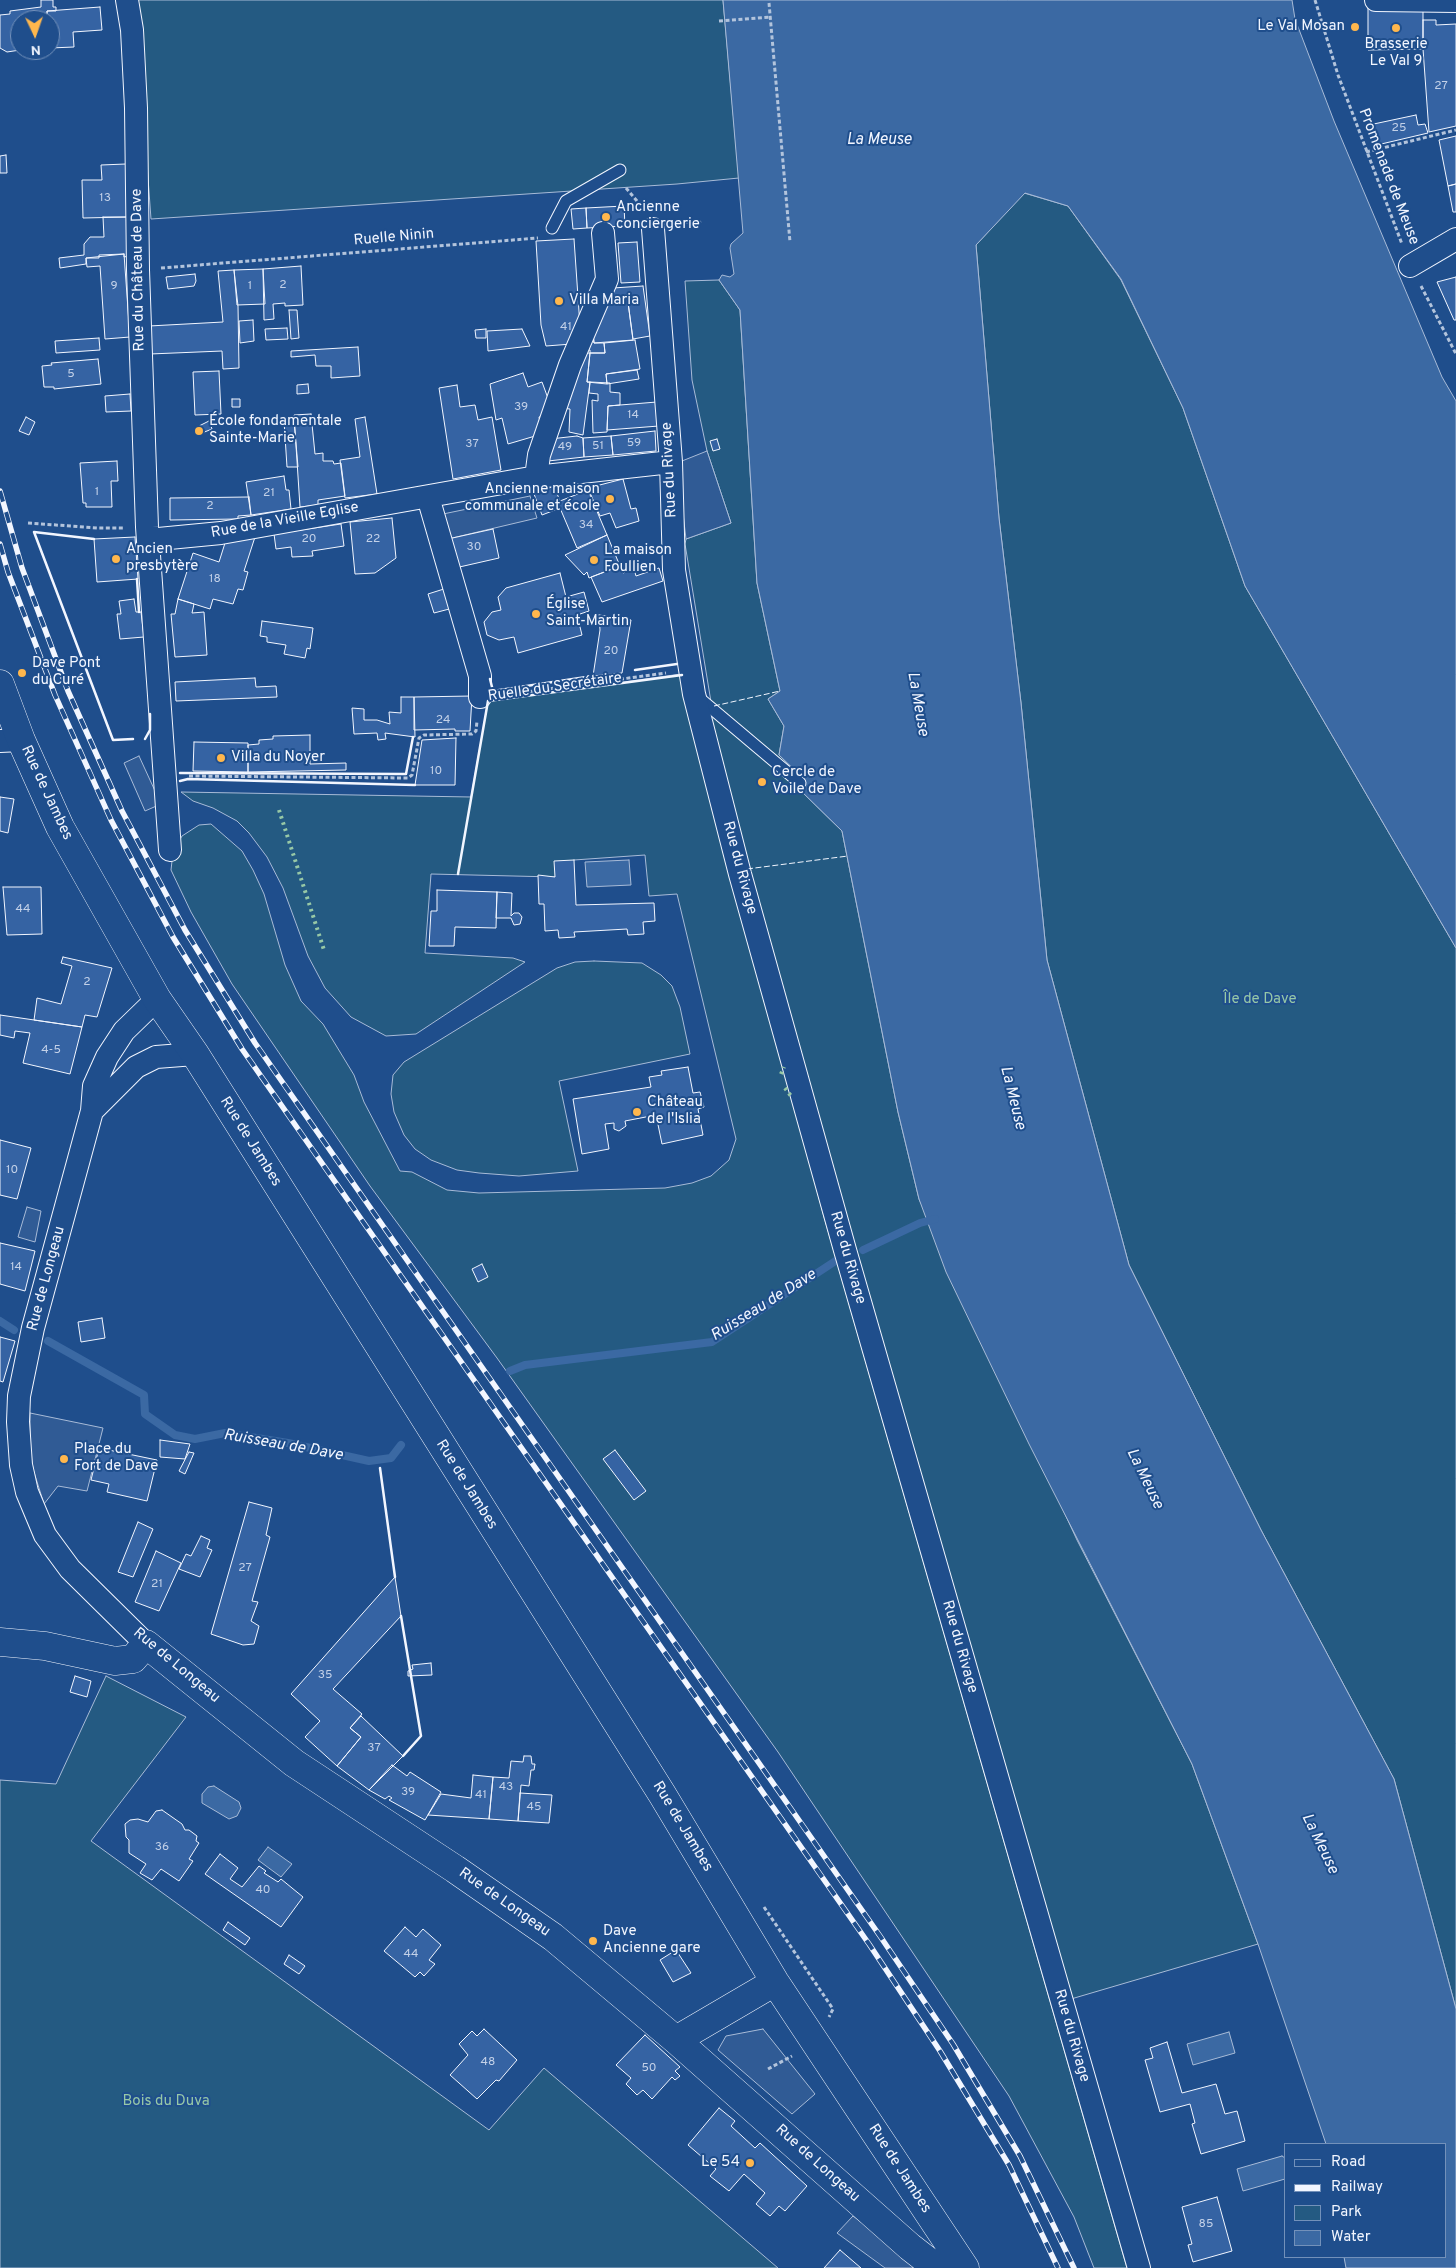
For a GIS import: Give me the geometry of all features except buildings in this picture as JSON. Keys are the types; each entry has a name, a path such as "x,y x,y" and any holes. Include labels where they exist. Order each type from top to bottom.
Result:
{"main road":[{"name":"Rue de Jambes","path":"0,684 11,741 157,999 195,1054 662,1794 775,1982 964,2268"},
{"path":"0,1642 45,1646 115,1661 133,1659 146,1644"},
{"name":"Rue de Longeau","path":"146,1644 294,1762 455,1869 553,1938 676,2040 910,2247 937,2268"},
{"path":"676,2040 775,1982"}],"street":[{"name":"Rue du Château de Dave","path":"127,0 132,30 136,108 138,270 147,533"},
{"path":"1376,0 1456,1"},
{"name":"Rue du Rivage","path":"653,229 671,462 674,570 694,694 740,874 847,1257 1139,2268"},
{"path":"536,477 539,455 570,365 607,279 603,233"},
{"path":"1410,266 1456,239"},
{"name":"Rue de la Vieille Eglise","path":"147,533 221,533 536,477 671,462"},
{"name":"Ruelle du Secrétaire","path":"428,497 480,676 480,696"},
{"path":"147,533 170,850"},
{"name":"Rue de Longeau","path":"146,1644 70,1569 45,1535 27,1492 21,1465 18,1422 10,1396 31,1337 92,1111 94,1086 107,1057 124,1031 157,999"},
{"name":"Rue de Longeau","path":"92,1111 136,1067 156,1057 195,1054"}],"lane":[{"path":"552,228 566,201 620,170"},
{"path":"694,694 800,783"}],"path":[{"name":"Promenade de Meuse","path":"1315,0 1338,75 1410,266 1456,354"},
{"path":"770,3 790,242"},
{"path":"720,21 771,16"},
{"path":"1366,152 1456,130"},
{"path":"621,182 637,200 652,224 653,229"},
{"name":"Ruelle Ninin","path":"138,270 544,238"},
{"path":"28,523 147,533"},
{"name":"Ruelle du Secrétaire","path":"480,696 479,699 689,670"},
{"path":"166,775 408,778 412,775 419,738 424,735 472,734 476,730"},
{"path":"764,1907 833,2009 816,2043"}],"green space":[{"path":"135,0 723,0 739,178 677,184 151,219"},
{"name":"Île de Dave","path":"1024,193 1068,206 1121,280 1183,408 1245,586 1456,948 1456,2009 1394,1779 1261,1530 1129,1265 1047,960 1021,703 999,518 976,245"},
{"path":"719,280 740,310 757,583 780,691 768,699 784,726 779,755 803,778 797,787 842,831 898,1112 919,1199 1077,1540 1192,1764 1258,1944 1071,1999 747,871 708,717 712,708 685,544 686,539 731,523 707,451 692,380 685,281"},
{"path":"681,674 824,1217 1127,2268 1094,2268 1074,2217 1009,2096 778,1752 497,1358 370,1186 232,984 191,912 171,870 173,852 182,836 199,825 211,824 242,851 264,894 285,965 301,1001 323,1024 354,1075 364,1102 400,1171 412,1172 447,1190 479,1193 665,1188 692,1183 711,1176 729,1160 736,1139 677,894 649,896 645,855 574,860 555,877 431,874 425,953 513,958 525,962 416,1034 386,1036 351,1017 325,988 308,956 283,888 267,857 249,833 237,821 213,808 193,801 181,792 471,797 488,701"},
{"path":"575,962 642,963 661,975 672,986 680,1007 690,1054 559,1081 578,1171 519,1176 479,1173 457,1170 431,1160 415,1149 404,1135 394,1112 391,1094 393,1075 404,1062 557,968"},
{"name":"Bois du Duva","path":"106,1676 186,1717 91,1841 489,2130 544,2068 778,2268 0,2268 0,1780 56,1784"}],"shaded area":[{"path":"707,451 731,523 686,539 677,463"},
{"path":"530,496 537,518 448,539 443,514"},
{"path":"139,756 161,804 145,811 124,763"},
{"path":"27,1207 41,1211 35,1242 18,1237"},
{"name":"Place du Fort de Dave","path":"30,1413 103,1428 87,1491 58,1486 44,1504 33,1469 30,1449"},
{"path":"763,2029 815,2094 792,2114 718,2050 726,2036"},
{"path":"853,2216 916,2264 912,2268 885,2268 837,2233"}],"water":[{"name":"La Meuse","path":"723,0 1292,0 1295,19 1334,121 1442,377 1456,401 1456,948 1245,586 1183,408 1121,279 1068,206 1025,193 976,245 999,518 1021,703 1047,960 1129,1265 1261,1530 1394,1779 1456,2009 1456,2268 1346,2268 1344,2258 1446,2258 1446,2143 1326,2143 1258,1944 1192,1764 1029,1444 946,1272 919,1199 898,1112 842,831 797,787 803,778 779,755 784,726 768,699 780,691 757,583 740,310 719,280 722,275 730,277 734,274 730,248 731,244 743,233"},
{"path":"629,860 631,885 587,887 585,862"},
{"path":"214,1786 239,1802 241,1808 237,1816 229,1819 202,1803 202,1794 208,1787"},
{"path":"268,1847 292,1864 281,1877 258,1860"},
{"path":"1229,2032 1235,2053 1193,2065 1187,2044"},
{"path":"1282,2156 1284,2157 1284,2179 1243,2191 1237,2169"}],"waterway":[{"name":"Ruisseau de Dave","path":"863,1250 920,1223 935,1219"},
{"name":"Ruisseau de Dave","path":"510,1371 525,1365 712,1342 837,1260"},
{"name":"Ruisseau de Dave","path":"0,1321 14,1330"},
{"name":"Ruisseau de Dave","path":"48,1341 144,1395 145,1414 175,1435 195,1439 225,1433 288,1443 369,1461 391,1458 401,1445"}],"railway":[{"path":"0,491 22,568 68,691 122,811 185,930 255,1043 880,1936 953,2044 1020,2156 1074,2268"},
{"path":"0,544 8,572 55,695 111,820 173,937 242,1049 869,1944 940,2051 1009,2165 1058,2268"}],"hedge":[{"path":"279,810 324,950"},
{"path":"781,1074 784,1067"},
{"path":"785,1088 791,1096"}],"fence":[{"path":"714,706 780,691"},
{"path":"747,869 848,856"}],"wall":[{"path":"660,224 700,222"},
{"path":"625,226 645,225"},
{"path":"94,539 34,532 113,740 133,739"},
{"path":"137,579 139,612"},
{"path":"635,670 677,664"},
{"path":"458,874 488,701 682,675"},
{"path":"490,679 493,691 593,676"},
{"path":"145,739 150,730 150,714"},
{"path":"180,773 406,774 413,737"},
{"path":"180,781 188,779 415,785"},
{"path":"380,1468 395,1577"},
{"path":"401,1616 421,1736 403,1756"}],"place":[{"name":"Le Val Mosan","path":"1355,27"},
{"name":"Brasserie Le Val 9","path":"1396,28"},
{"name":"Ancienne conciergerie","path":"606,217"},
{"name":"Villa Maria","path":"559,301"},
{"name":"École fondamentale Sainte-Marie","path":"199,431"},
{"name":"Ancienne maison communale et école","path":"610,499"},
{"name":"Ancien presbytère","path":"116,559"},
{"name":"La maison Foullien","path":"594,560"},
{"name":"Église Saint-Martin","path":"536,614"},
{"name":"Dave Pont du Curé","path":"22,673"},
{"name":"Villa du Noyer","path":"221,758"},
{"name":"Cercle de Voile de Dave","path":"762,782"},
{"name":"Château de l'Islia","path":"637,1112"},
{"name":"Place du Fort de Dave","path":"64,1459"},
{"name":"Dave Ancienne gare","path":"593,1941"},
{"name":"Le 54","path":"750,2163"}]}
